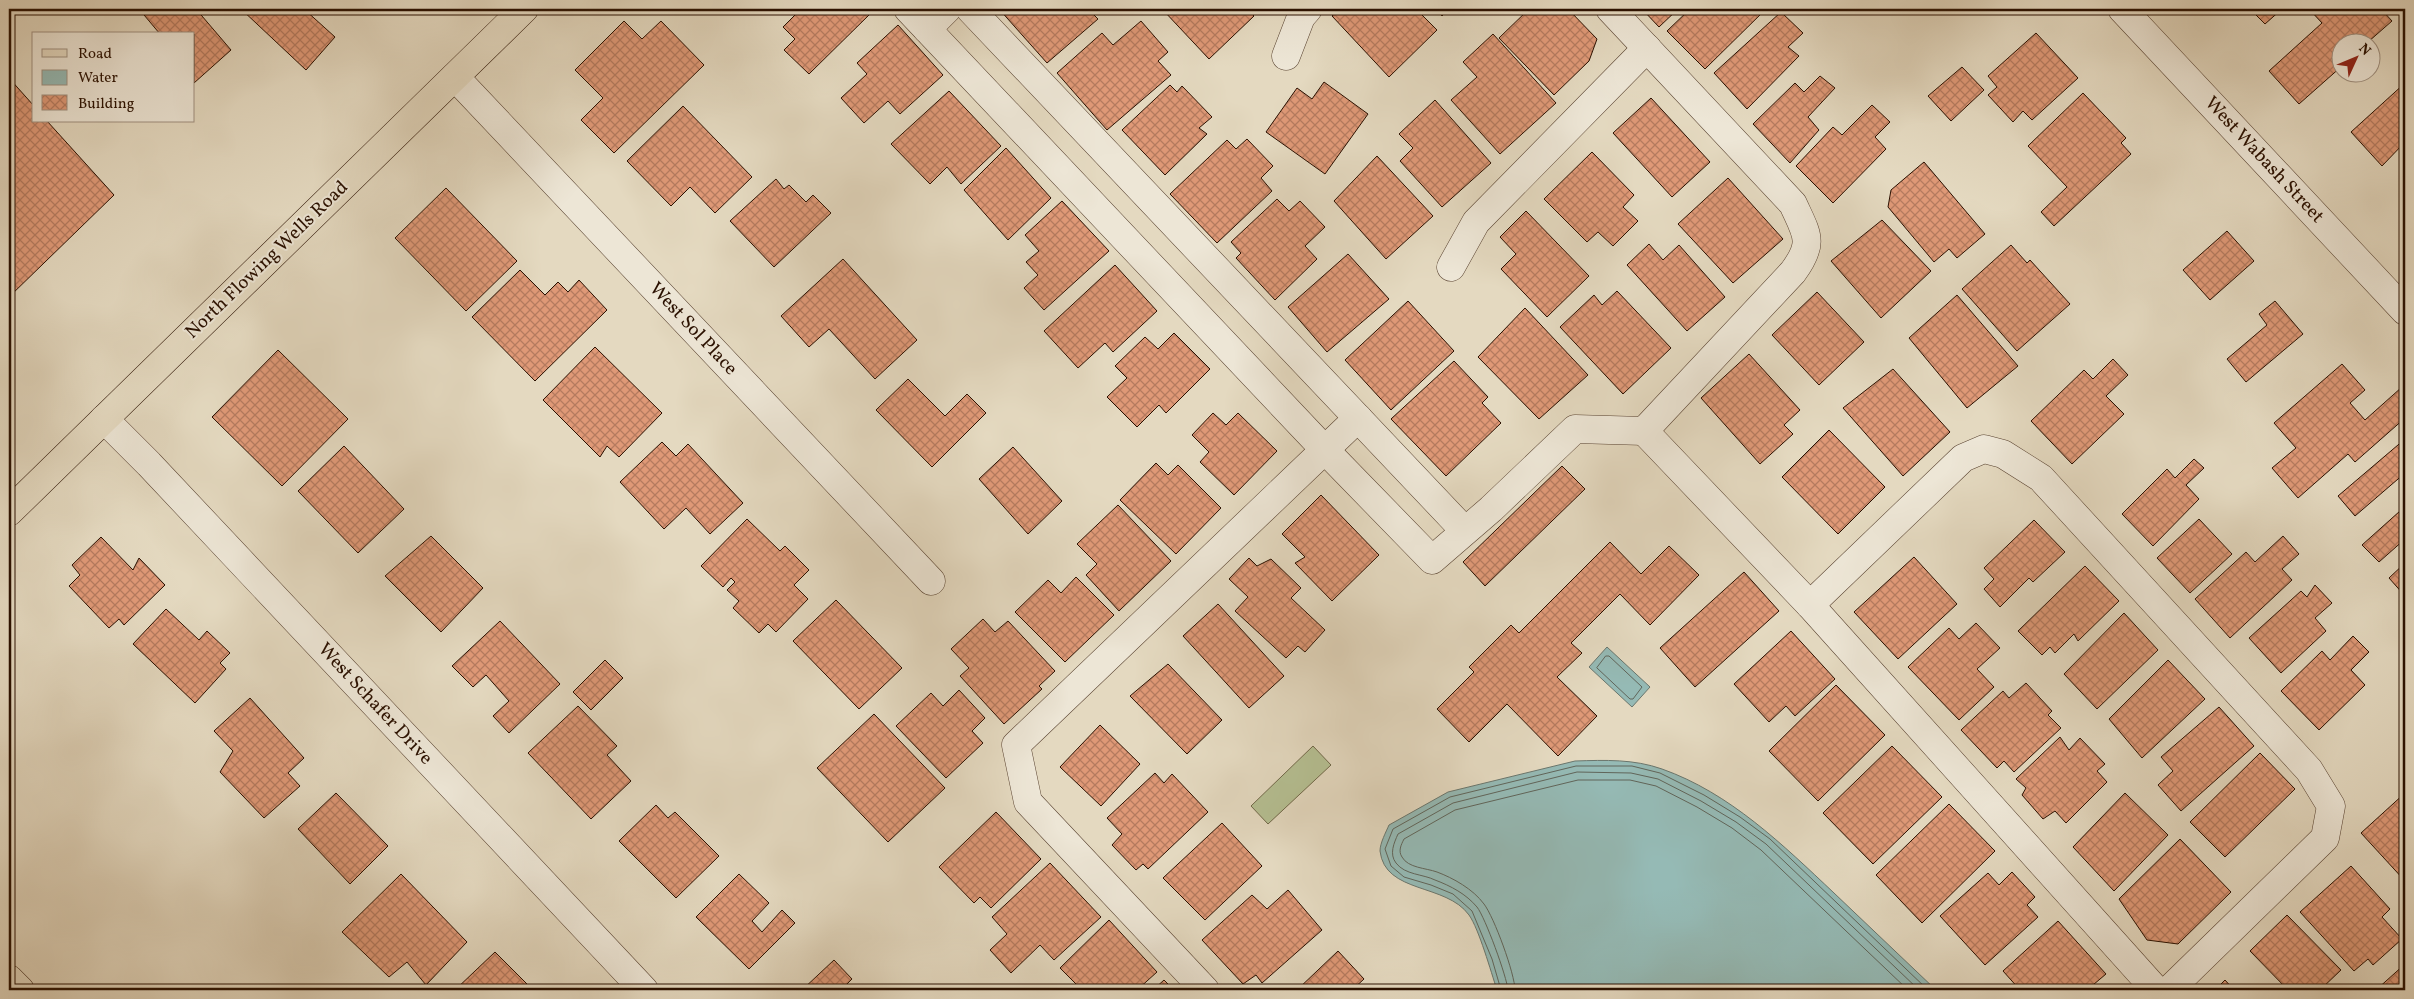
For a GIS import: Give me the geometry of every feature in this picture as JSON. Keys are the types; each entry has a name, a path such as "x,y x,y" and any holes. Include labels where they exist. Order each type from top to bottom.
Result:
{"main road":[{"name":"North Flowing Wells Road","path":"9,512 524,9"},
{"path":"9,979 20,990"}],"street":[{"path":"908,9 1325,450 1432,560 1464,530 1491,509 1575,429 1644,431 1810,604 2156,990"},
{"path":"927,29 947,9"},
{"path":"970,9 1464,530"},
{"path":"1286,56 1301,16 1308,9"},
{"path":"1610,9 1793,204 1807,235 1806,255 1793,272 1644,431"},
{"name":"West Wabash Street","path":"2122,9 2405,311"},
{"path":"1450,267 1476,222 1647,48"},
{"name":"West Sol Place","path":"455,77 931,581"},
{"path":"1205,990 1028,802 1016,745 1358,418"},
{"name":"West Schafer Drive","path":"104,419 150,464 644,990"},
{"path":"1810,604 1963,458 1984,449 2003,454 2041,478 2055,493 2309,770 2330,806 2325,838 2169,990"}],"green space":[{"path":"1313,746 1331,765 1268,824 1251,806"}],"water":[{"path":"1607,647 1650,687 1632,707 1589,667"},
{"path":"1597,760 1641,763 1687,779 1733,806 1775,839 1815,875 1936,990 1497,990 1481,940 1469,915 1459,905 1446,898 1404,882 1393,875 1384,865 1380,851 1382,841 1389,825 1448,792 1575,761"}],"building":[{"path":"139,9 196,9 231,50 195,82 195,32 158,32"},
{"path":"241,9 304,9 335,37 306,70"},
{"path":"801,9 867,9 871,13 809,74 784,50 795,39 783,27"},
{"path":"999,9 1088,9 1098,19 1047,63"},
{"path":"1247,9 1254,16 1209,59 1163,10"},
{"path":"1340,9 1416,9 1437,30 1389,77 1332,16"},
{"path":"1436,9 1449,9 1442,16"},
{"path":"1529,9 1568,9 1597,39 1589,61 1554,95 1499,38"},
{"path":"1642,9 1678,9 1659,27"},
{"path":"1690,9 1766,9 1705,69 1667,31"},
{"path":"2250,9 2282,9 2265,24"},
{"path":"2309,9 2381,9 2392,21 2379,32 2332,32 2332,75 2299,104 2269,71 2322,23"},
{"path":"1781,12 1803,33 1788,47 1799,56 1747,109 1714,73"},
{"path":"624,21 642,39 661,21 704,65 614,153 581,120 603,98 575,70"},
{"path":"1141,21 1168,52 1158,61 1171,75 1107,130 1057,73 1102,33 1113,45"},
{"path":"898,25 943,75 900,114 888,101 864,123 841,98 867,74 857,63"},
{"path":"2036,33 2078,78 2032,120 2023,111 2013,122 1988,95 1997,87 1988,76"},
{"path":"1493,34 1556,103 1500,154 1451,100 1477,77 1463,62"},
{"path":"1962,67 1984,90 1951,121 1928,96"},
{"path":"1820,76 1835,88 1808,117 1819,130 1790,163 1753,124 1795,83 1804,92"},
{"path":"9,78 32,104 32,122 48,122 114,195 9,297"},
{"path":"1324,82 1368,114 1325,174 1266,132 1297,88 1312,99"},
{"path":"2405,83 2405,142 2382,166 2351,132"},
{"path":"1170,85 1177,92 1182,86 1212,117 1199,128 1207,134 1165,175 1122,130"},
{"path":"949,91 1001,146 961,184 947,167 930,184 891,144"},
{"path":"2083,93 2126,138 2121,143 2131,154 2054,226 2041,212 2067,187 2028,146"},
{"path":"1651,98 1710,162 1672,197 1613,133"},
{"path":"1435,100 1491,163 1442,207 1400,161 1413,148 1399,134"},
{"path":"1872,105 1890,122 1875,137 1886,149 1833,203 1796,166 1833,127 1842,135"},
{"path":"683,106 752,177 715,213 690,187 671,206 627,161"},
{"path":"1247,139 1273,166 1261,178 1272,191 1217,243 1170,194 1227,140 1236,149"},
{"path":"1006,148 1051,198 1008,240 964,190"},
{"path":"1592,152 1634,195 1623,207 1638,221 1613,246 1598,232 1587,242 1544,199"},
{"path":"1377,156 1433,216 1386,259 1334,201"},
{"path":"1924,162 1985,234 1957,258 1949,249 1934,262 1888,207 1891,190"},
{"path":"1728,178 1783,239 1733,283 1678,224"},
{"path":"776,179 784,189 789,185 806,202 813,195 831,213 774,267 730,221"},
{"path":"446,188 517,261 466,311 395,238"},
{"path":"1277,199 1289,211 1300,201 1325,227 1305,246 1317,259 1275,300 1236,258 1241,253 1231,242"},
{"path":"1062,201 1109,251 1044,310 1024,288 1038,275 1026,262 1039,251 1025,235"},
{"path":"1526,211 1589,276 1547,317 1501,269 1516,254 1500,237"},
{"path":"1882,220 1931,271 1881,318 1831,261"},
{"path":"2227,231 2254,261 2210,300 2183,270"},
{"path":"1649,244 1663,260 1679,245 1725,297 1687,331 1627,265"},
{"path":"2011,245 2027,263 2030,260 2070,304 2017,351 1962,289"},
{"path":"1348,254 1389,299 1327,352 1288,307"},
{"path":"843,259 917,340 875,379 829,329 809,347 781,316"},
{"path":"1115,265 1157,311 1113,352 1105,343 1078,368 1044,331"},
{"path":"520,270 545,295 558,282 568,292 579,280 607,310 535,381 472,317"},
{"path":"1617,291 1671,348 1623,394 1560,327 1594,295 1602,305"},
{"path":"1817,292 1864,342 1819,385 1772,335"},
{"path":"1957,295 2018,366 1967,408 1909,338"},
{"path":"1408,301 1454,351 1391,410 1345,360"},
{"path":"2275,301 2303,334 2246,382 2227,359 2267,325 2259,314"},
{"path":"1525,308 1588,375 1539,419 1478,357"},
{"path":"1174,333 1210,369 1166,413 1159,405 1137,427 1107,397 1127,378 1115,366 1145,337 1158,349"},
{"path":"595,347 662,413 619,457 607,446 600,457 543,400"},
{"path":"278,350 348,419 282,486 212,417"},
{"path":"1749,354 1800,410 1784,425 1793,434 1760,464 1701,398"},
{"path":"2113,359 2128,375 2106,396 2124,414 2072,464 2031,421 2084,370 2093,379"},
{"path":"1454,361 1488,397 1482,403 1501,423 1446,476 1391,419"},
{"path":"2342,364 2365,390 2350,403 2365,420 2402,387 2405,390 2405,418 2355,462 2348,454 2298,498 2272,468 2296,448 2274,423"},
{"path":"1893,369 1950,432 1903,476 1843,408"},
{"path":"908,379 945,416 967,394 986,413 932,467 876,410"},
{"path":"1213,413 1226,425 1238,413 1277,451 1234,495 1200,462 1209,452 1192,435"},
{"path":"1829,430 1885,487 1838,534 1782,477"},
{"path":"2405,439 2405,473 2355,516 2338,496"},
{"path":"662,442 676,456 688,444 743,503 710,534 686,508 664,529 620,482"},
{"path":"344,446 404,509 358,553 298,491"},
{"path":"1013,447 1062,501 1028,534 979,479"},
{"path":"2194,459 2204,468 2186,485 2199,499 2153,546 2122,514 2167,469 2175,478"},
{"path":"1156,463 1168,475 1178,465 1221,508 1176,554 1120,500"},
{"path":"1562,466 1585,489 1485,586 1463,562"},
{"path":"1321,495 1379,555 1332,601 1295,563 1305,557 1282,534"},
{"path":"1118,505 1171,561 1119,611 1086,575 1097,564 1077,544"},
{"path":"2400,511 2405,516 2405,539 2379,562 2362,545"},
{"path":"747,519 780,551 785,546 809,570 794,585 808,599 776,632 768,624 759,633 733,608 739,601 727,590 735,582 731,578 723,587 701,566"},
{"path":"2199,519 2232,554 2190,593 2157,558"},
{"path":"2034,520 2065,552 2033,582 2029,578 2000,607 1984,589 1994,579 1984,568"},
{"path":"431,536 483,588 441,632 385,576"},
{"path":"2283,536 2299,554 2282,569 2292,580 2230,638 2195,599 2246,552 2255,562"},
{"path":"101,537 133,570 139,558 165,585 124,625 119,619 109,628 69,586 80,575 72,565"},
{"path":"1610,542 1641,574 1669,546 1699,575 1650,625 1620,594 1571,643 1582,653 1557,677 1597,716 1558,756 1507,704 1469,742 1437,709 1474,672 1469,667 1511,625 1519,633"},
{"path":"1914,557 1957,604 1898,659 1854,612"},
{"path":"1249,558 1257,566 1271,559 1301,588 1291,598 1325,630 1305,652 1298,646 1286,658 1235,611 1248,597 1229,579"},
{"path":"2405,563 2405,596 2389,578"},
{"path":"2085,566 2119,601 2078,641 2074,634 2055,653 2050,647 2042,655 2018,631"},
{"path":"1744,572 1779,611 1695,687 1660,648"},
{"path":"1076,577 1114,615 1065,662 1015,612 1048,580 1061,593"},
{"path":"2315,585 2332,603 2315,618 2326,631 2281,673 2249,638 2301,591 2307,597"},
{"path":"836,600 902,668 859,709 793,641"},
{"path":"1218,604 1284,676 1249,708 1183,636"},
{"path":"166,609 199,640 207,631 230,653 220,663 226,669 195,703 133,644"},
{"path":"2124,613 2158,650 2097,709 2064,674"},
{"path":"983,619 995,632 1008,621 1055,671 1039,686 1042,689 1004,724 960,676 969,668 951,649"},
{"path":"500,621 560,684 509,733 493,716 509,701 486,675 473,687 452,666"},
{"path":"1976,623 2000,648 1977,669 1994,687 1959,720 1908,667 1949,628 1959,639"},
{"path":"1791,631 1835,679 1795,716 1786,706 1769,722 1734,684"},
{"path":"2353,636 2369,652 2351,670 2365,685 2319,730 2281,691 2322,651 2330,660"},
{"path":"605,660 623,678 591,710 573,692"},
{"path":"2168,660 2205,699 2142,758 2109,719"},
{"path":"1168,664 1222,720 1187,754 1130,696"},
{"path":"2026,683 2052,711 2048,715 2061,728 2014,772 2004,761 1997,768 1961,730 2003,691 2009,698"},
{"path":"1836,685 1885,735 1818,801 1769,751"},
{"path":"959,690 985,718 972,731 983,743 946,778 896,726 931,693 943,706"},
{"path":"250,698 304,758 288,773 300,786 264,818 220,772 233,751 214,731"},
{"path":"578,706 617,746 607,755 631,781 591,819 528,753"},
{"path":"2219,707 2254,746 2181,811 2158,785 2173,771 2161,757"},
{"path":"874,714 945,788 888,842 817,768"},
{"path":"1100,725 1140,764 1101,806 1060,767"},
{"path":"2060,737 2069,750 2080,738 2105,764 2097,771 2107,782 2066,823 2055,811 2043,819 2022,795 2026,788 2016,779"},
{"path":"1892,746 1942,797 1873,864 1823,813"},
{"path":"2260,753 2295,789 2225,857 2190,822"},
{"path":"1155,773 1164,783 1172,774 1208,812 1148,869 1143,864 1136,870 1112,845 1122,834 1107,818"},
{"path":"336,793 388,846 350,884 298,829"},
{"path":"2125,793 2168,835 2114,891 2073,847"},
{"path":"2405,793 2405,881 2361,833"},
{"path":"1949,804 1995,851 1922,923 1876,875"},
{"path":"656,805 668,818 675,812 719,856 676,898 619,841"},
{"path":"996,812 1041,859 991,908 980,897 974,903 939,867"},
{"path":"1222,823 1262,866 1205,920 1163,878"},
{"path":"2180,839 2231,892 2178,944 2147,940 2119,899"},
{"path":"1050,863 1101,917 1054,960 1040,945 1011,973 990,950 1007,934 992,917"},
{"path":"2351,866 2390,909 2382,917 2402,939 2373,965 2368,959 2354,971 2300,912"},
{"path":"2012,872 2035,897 2027,905 2038,917 1985,965 1940,916 1988,873 1999,885"},
{"path":"401,874 467,942 426,985 407,962 389,977 342,932"},
{"path":"739,874 769,903 752,921 762,932 782,910 795,923 749,969 696,917"},
{"path":"1288,890 1322,930 1262,983 1256,975 1243,984 1202,940 1252,895 1267,909"},
{"path":"2287,915 2341,970 2320,990 2288,990 2250,951"},
{"path":"1109,920 1157,972 1137,990 1082,990 1060,968"},
{"path":"2058,921 2106,974 2087,990 2020,990 2003,971"},
{"path":"1338,951 1364,979 1352,990 1297,990"},
{"path":"495,952 533,990 455,990"},
{"path":"834,960 852,979 841,990 802,990"},
{"path":"2405,964 2405,990 2376,990"},
{"path":"1164,980 1174,990 1153,990"},
{"path":"2225,980 2234,990 2215,990"},
{"path":"2211,986 2215,990 2207,990"}]}
